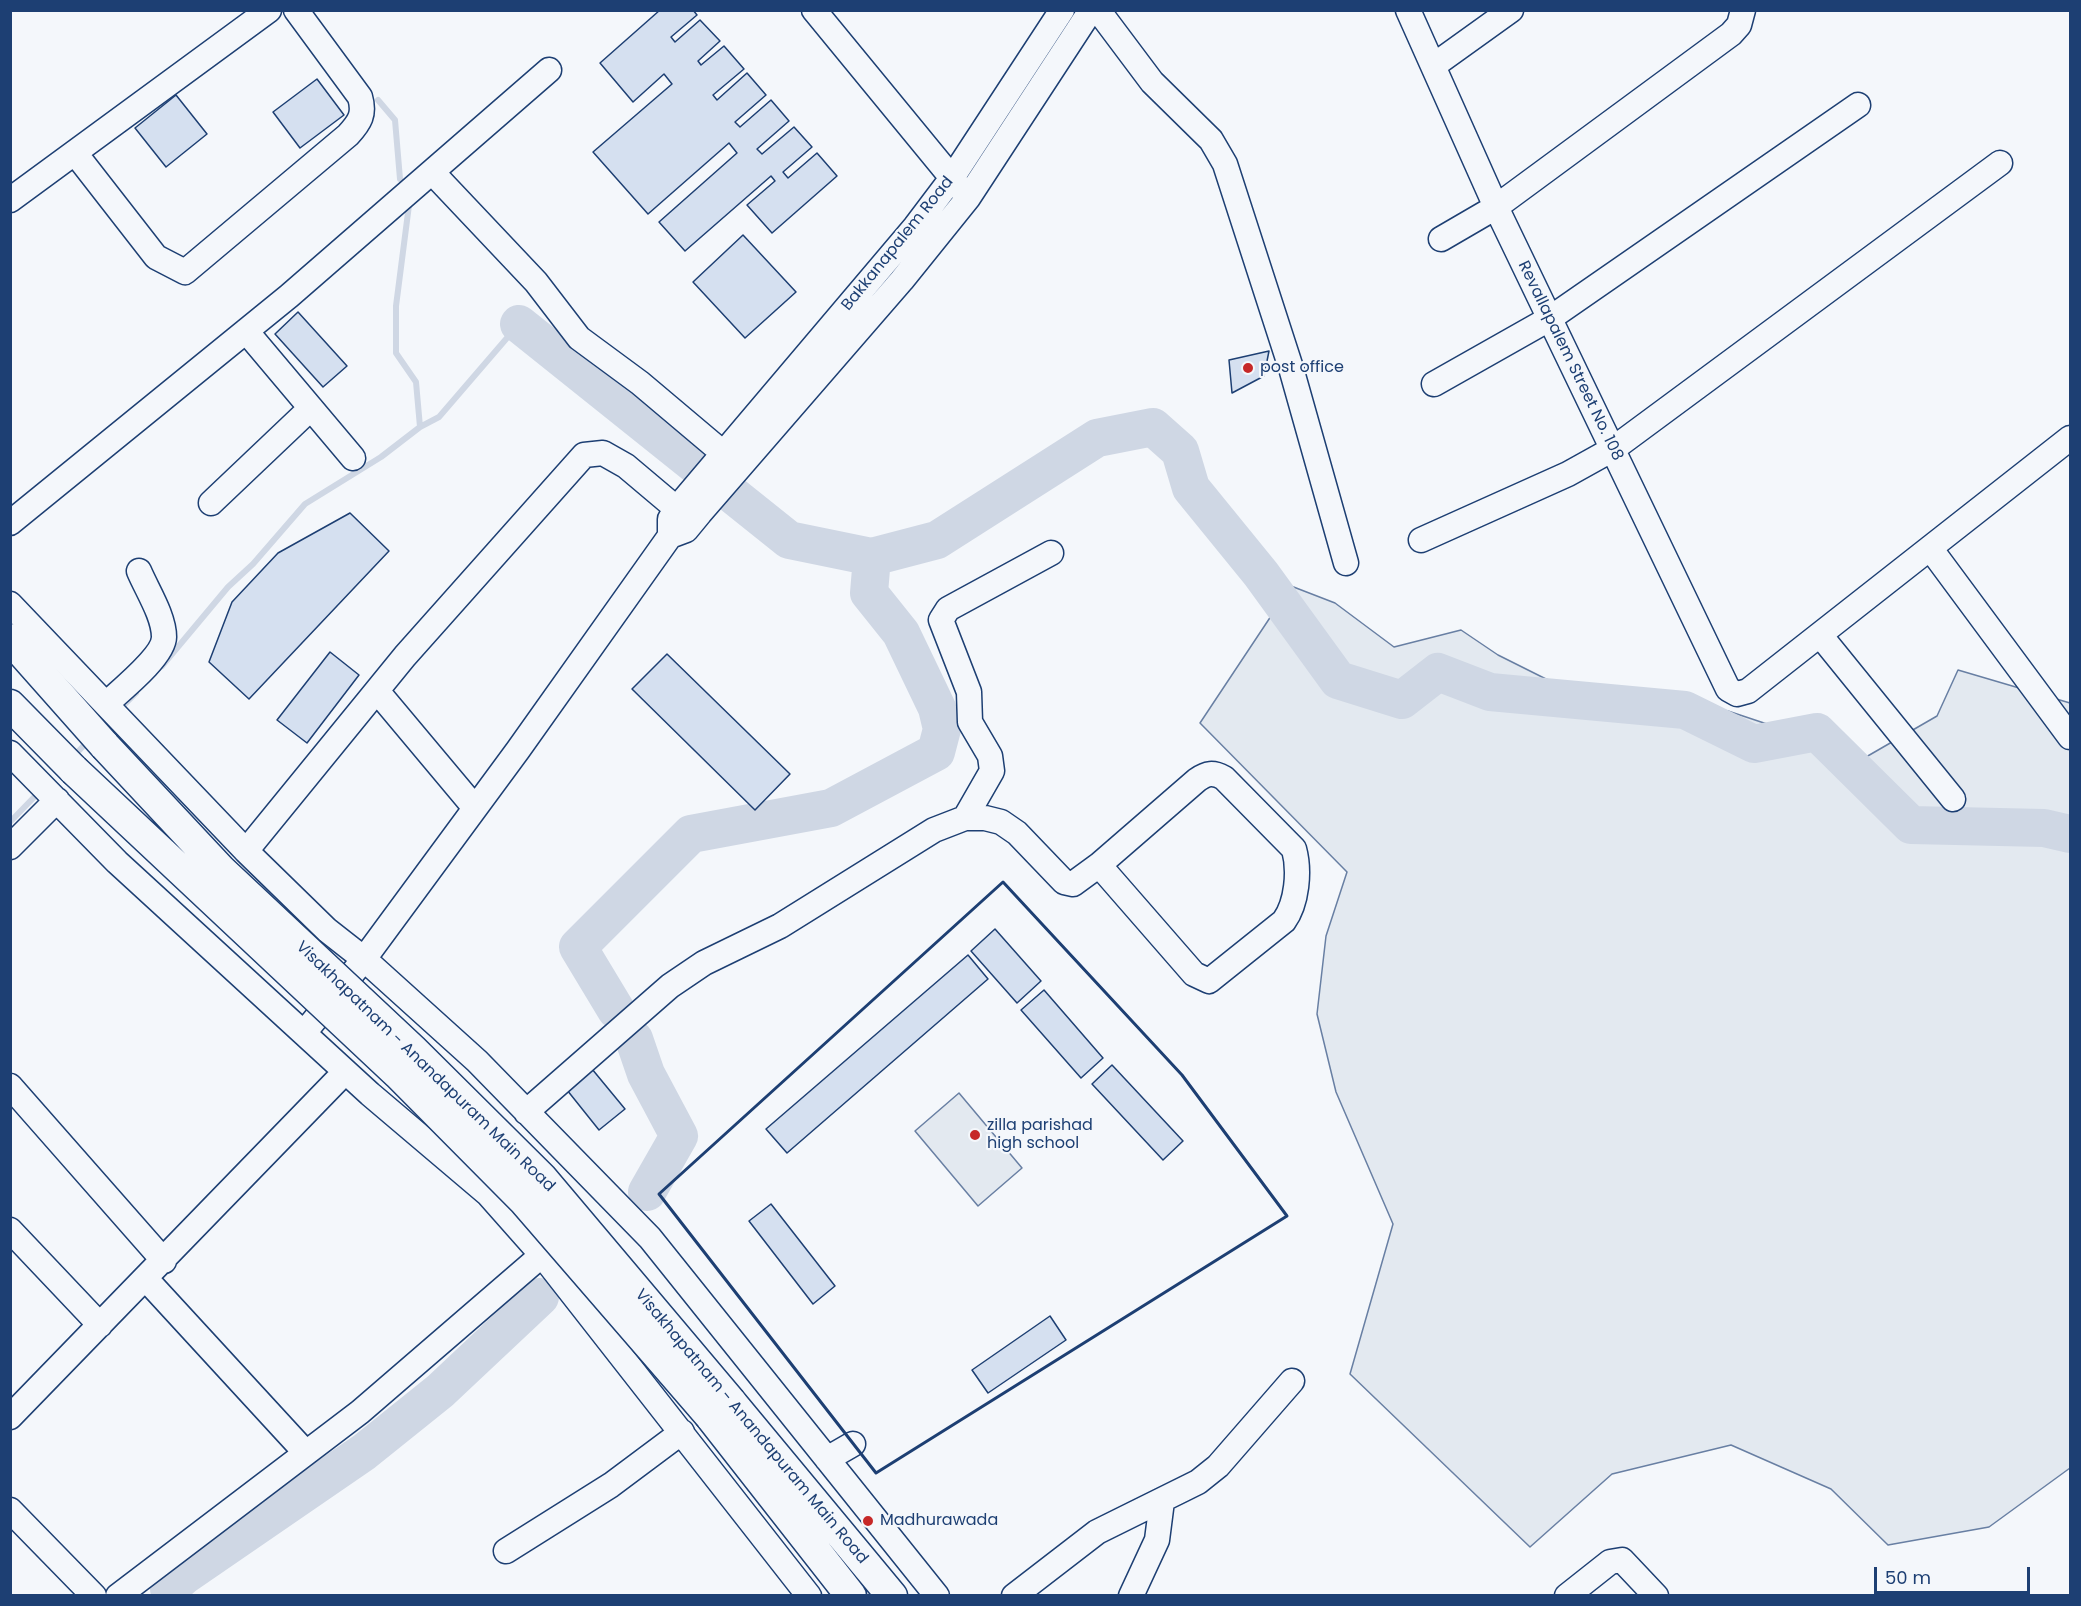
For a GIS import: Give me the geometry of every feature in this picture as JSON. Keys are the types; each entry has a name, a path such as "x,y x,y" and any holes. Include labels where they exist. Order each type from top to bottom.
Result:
{"main road":[{"path":"10,639 95,714"},
{"name":"Visakhapatnam - Anandapuram Main Road","path":"10,705 67,763 398,1074 524,1201 892,1596"},
{"name":"Visakhapatnam - Anandapuram Main Road","path":"95,714 105,746 221,870 412,1049 542,1178 720,1409 851,1596"}],"street":[{"path":"10,200 269,10"},
{"path":"75,153 156,257 185,272 348,135 360,122 363,108 360,97 296,10"},
{"path":"814,10 968,198"},
{"name":"Bakkanapalem Road","path":"723,464 951,178 1062,10"},
{"path":"304,1032 364,958 475,808 670,536 670,519 687,508 723,464 902,280 968,198 1091,10"},
{"path":"1098,10 1163,95 1187,115 1211,140 1225,164 1291,368 1346,563"},
{"name":"Revallapalem Street No. 108","path":"1408,10 1496,207 1722,680 1737,694 1749,691 1820,635"},
{"path":"1437,74 1511,10"},
{"path":"1441,239 1496,207 1731,34 1739,25 1743,10"},
{"path":"10,523 246,331 549,70"},
{"path":"1434,384 1549,319 1858,105"},
{"path":"1421,540 1568,474 1613,449 2000,163"},
{"path":"432,171 536,282 579,338 640,383 723,464"},
{"path":"246,331 353,458"},
{"path":"211,503 312,408"},
{"path":"1953,799 1820,635 2070,438"},
{"path":"246,851 377,691 584,455 603,453 687,508"},
{"path":"1929,549 2070,737"},
{"path":"965,818 992,771 990,756 969,722 969,692 941,620 948,609 1051,553"},
{"path":"95,714 153,659 164,639 161,624 139,571"},
{"path":"10,604 95,714 246,851 327,930 364,958 477,1061 650,1238 937,1596"},
{"path":"377,691 475,808"},
{"path":"10,753 117,862 345,1072 488,1194 542,1256 809,1596"},
{"path":"526,1112 610,1037 687,974 704,963 780,926 934,830 965,818 986,818 1001,822 1017,833 1064,882 1073,884 1100,865 1197,780 1207,774 1215,773 1224,778 1294,849 1296,858 1294,899 1291,911 1284,921 1219,976 1209,981 1194,974 1100,865"},
{"path":"10,847 48,792"},
{"path":"10,1417 164,1261 345,1072"},
{"path":"10,1086 164,1261"},
{"path":"10,1230 100,1325"},
{"path":"133,1591 360,1412 542,1256"},
{"path":"146,1279 306,1453"},
{"path":"1014,1596 1097,1532 1198,1482 1218,1466 1292,1381"},
{"path":"506,1551 611,1485 682,1432"},
{"path":"827,1459 853,1444"},
{"path":"1131,1596 1157,1540 1162,1501"},
{"path":"10,1510 94,1596"},
{"path":"1567,1596 1610,1562 1622,1560 1656,1596"}],"shaded area":[{"path":"1291,586 1335,603 1394,647 1461,630 1498,655 1562,687 1620,689 1728,711 1866,757 1937,716 1958,670 2070,703 2070,1468 1989,1527 1888,1545 1831,1489 1731,1445 1612,1474 1530,1547 1350,1374 1393,1224 1336,1092 1317,1014 1326,936 1347,872 1200,723"},
{"path":"959,1093 1022,1168 978,1206 915,1131"}],"building":[{"path":"660,10 693,10 697,15 671,37 675,42 700,20 720,41 698,61 701,65 724,46 744,69 713,95 717,100 747,73 766,95 735,122 740,127 771,100 789,121 757,149 762,154 794,127 812,147 783,172 788,178 817,153 837,176 772,233 747,205 775,181 771,176 685,251 659,222 737,153 729,143 648,214 593,152 672,84 664,74 633,102 600,63"},
{"path":"317,79 344,115 300,148 273,112"},
{"path":"176,95 207,134 166,167 135,128"},
{"path":"743,235 796,292 745,338 693,282"},
{"path":"298,312 347,366 323,387 275,334"},
{"name":"post office","path":"1269,351 1264,376 1232,393 1229,360"},
{"path":"350,513 389,551 249,699 209,662 232,602 278,553"},
{"path":"330,652 359,675 307,743 277,720"},
{"path":"667,654 790,774 755,810 632,689"},
{"path":"995,929 1041,981 1017,1003 971,951"},
{"path":"968,955 988,979 787,1153 766,1129"},
{"path":"1044,990 1103,1058 1081,1078 1021,1010"},
{"path":"1112,1065 1183,1141 1163,1160 1092,1084"},
{"path":"592,1069 625,1109 599,1130 567,1090"},
{"path":"771,1204 835,1286 813,1304 749,1221"},
{"path":"1050,1316 1066,1340 988,1393 972,1370"}],"waterway":[{"path":"378,100 395,120 400,179"},
{"path":"409,205 396,306 396,353 416,382 420,427 439,417 519,324"},
{"path":"519,324 789,540 872,557 937,540 1097,438 1153,427 1180,451 1191,488 1261,574 1338,680 1402,700 1438,672 1490,692 1685,710 1754,744 1817,732 1911,825 2044,828 2070,834"},
{"path":"162,666 228,587 253,564 305,504 381,457 420,427"},
{"path":"616,1010 578,947 691,834 831,808 936,752 942,729 937,708 901,633 869,593 872,557"},
{"path":"124,705 136,693"},
{"path":"73,757 89,740"},
{"path":"10,822 41,790"},
{"path":"634,1039 646,1074 679,1136 647,1192"},
{"path":"169,1589 185,1575 364,1452 440,1391 540,1297"}],"wall":[{"path":"1003,882 1182,1075 1287,1216 876,1473 659,1194 1003,882"}],"place":[{"name":"post office","path":"1248,368"},
{"name":"zilla parishad high school","path":"975,1135"},
{"name":"Madhurawada","path":"868,1521"}]}
